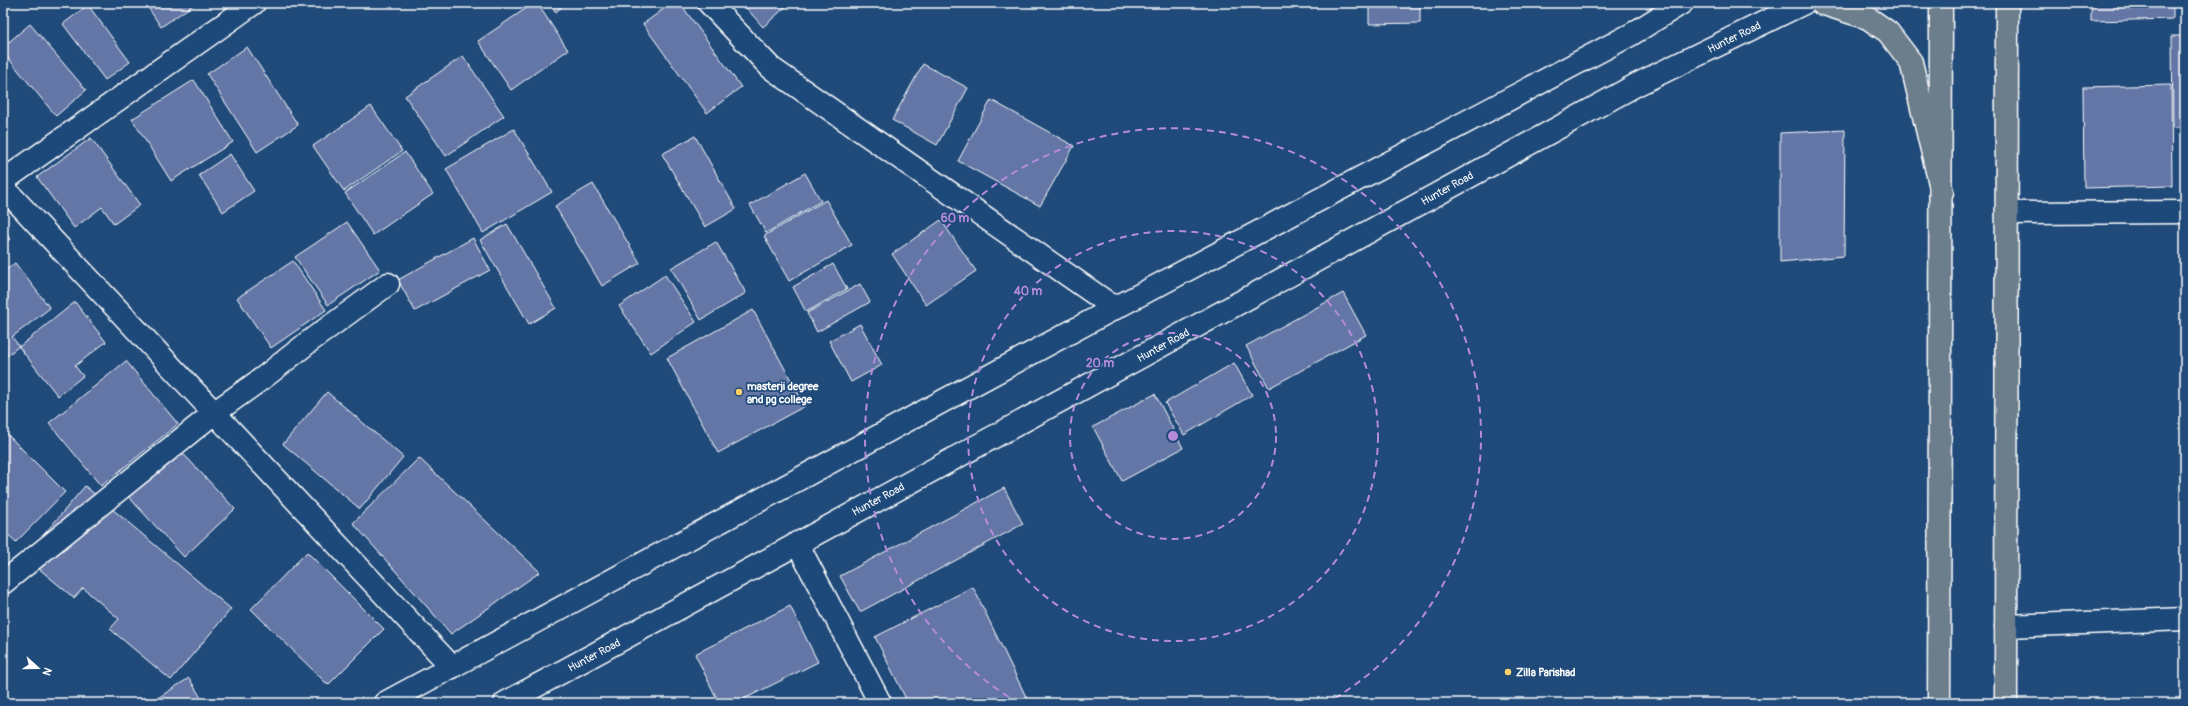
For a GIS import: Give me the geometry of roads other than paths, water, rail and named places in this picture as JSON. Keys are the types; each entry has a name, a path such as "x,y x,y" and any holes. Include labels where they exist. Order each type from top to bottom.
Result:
{"main road":[{"path":"709,3 771,68 1115,308"},
{"path":"385,703 1115,308 1632,34 1682,3"},
{"name":"Hunter Road","path":"505,703 1151,352 1636,85 1804,3"},
{"path":"1821,3 1868,18 1888,32 1911,62 1942,192"},
{"path":"1939,703 1942,192 1941,3"},
{"path":"2006,703 2007,3"},
{"path":"3,181 248,4"},
{"path":"3,187 452,667"},
{"path":"2007,213 2185,212"},
{"path":"3,583 214,413 388,284"},
{"path":"797,543 880,703"},
{"path":"2006,626 2185,619"}],"place":[{"name":"masterji degree and pg college","path":"739,392"},
{"name":"Zilla Parishad","path":"1508,672"}]}
